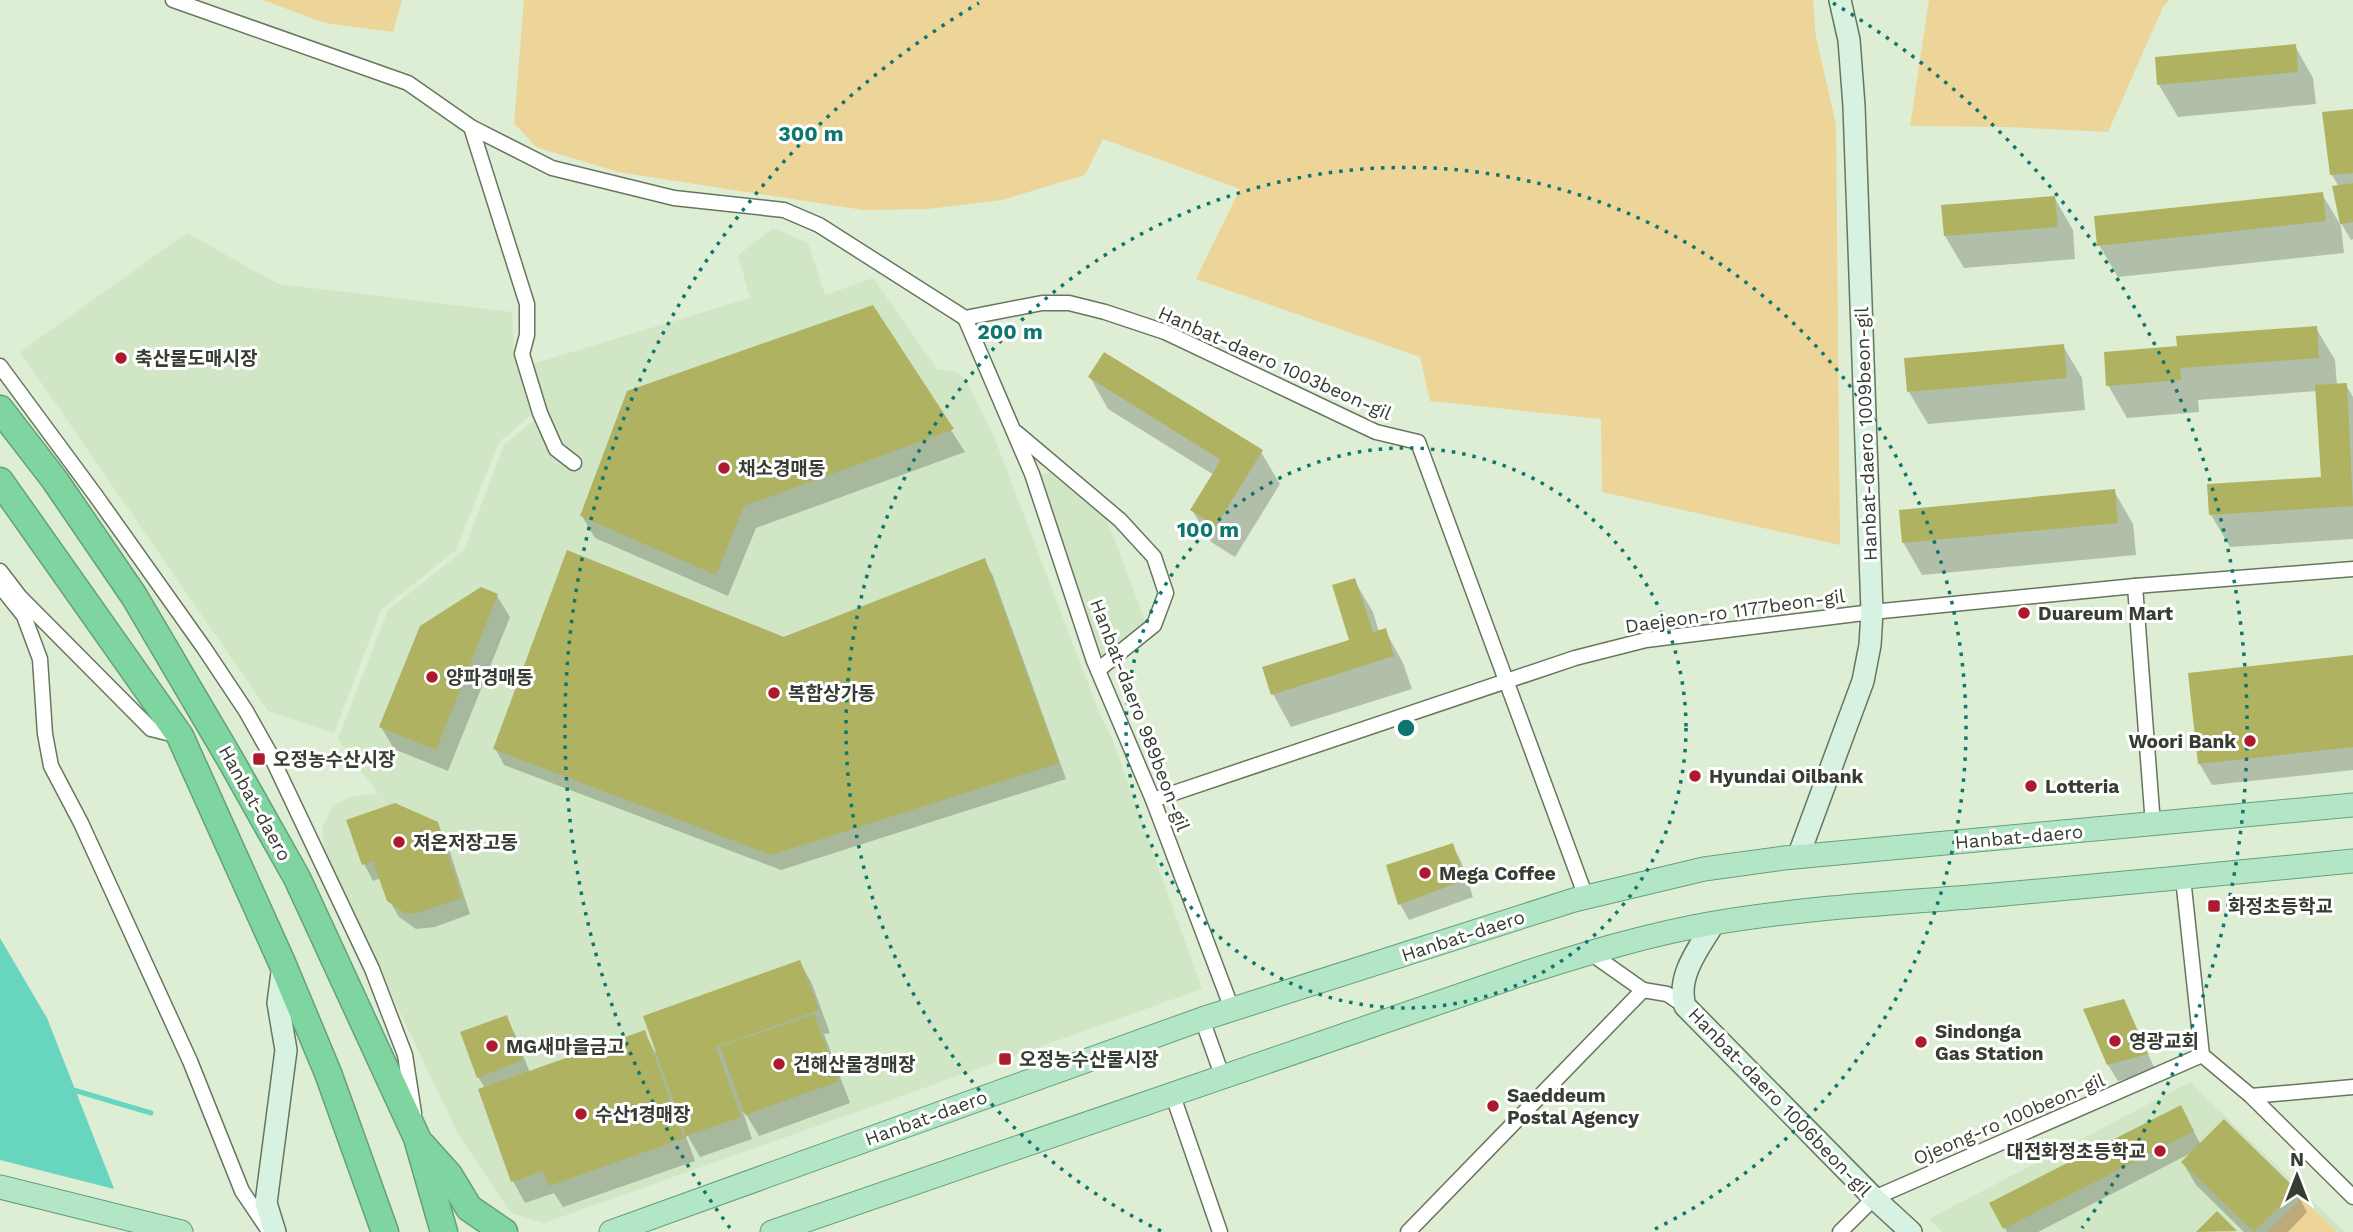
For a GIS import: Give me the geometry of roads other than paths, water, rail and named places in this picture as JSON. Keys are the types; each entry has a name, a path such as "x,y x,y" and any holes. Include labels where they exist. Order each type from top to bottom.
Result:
{"highway":[{"name":"Hanbat-daero","path":"0,409 54,479 134,596 297,878 416,1139 444,1232"},
{"name":"Hanbat-daero","path":"0,481 180,737 284,965 328,1073 384,1232"},
{"path":"416,1139 449,1175 469,1208 503,1232"}],"main road":[{"name":"Hanbat-daero","path":"611,1232 1202,1019 1586,897 1704,869 1798,857 2353,805"},
{"path":"772,1232 804,1227 1589,952 1714,923 1791,912 2353,861"},
{"path":"0,1187 181,1232"}],"street":[{"path":"173,0 408,83 471,127 552,169 674,198 784,210 819,225 965,318"},
{"name":"Hanbat-daero 1009beon-gil","path":"1798,857 1863,681 1870,645 1872,612 1854,106 1849,40 1840,0"},
{"path":"471,127 527,304 527,335 522,354 540,412 556,449 574,463"},
{"name":"Hanbat-daero 1003beon-gil","path":"965,318 1042,303 1069,303 1105,312 1165,332 1376,432 1418,442 1586,897"},
{"name":"Hanbat-daero 989beon-gil","path":"965,318 1032,474 1098,670 1153,800 1232,1009"},
{"path":"0,366 204,648 246,711 269,752 372,969 396,1030 405,1055 416,1139"},
{"path":"1014,430 1120,520 1154,557 1166,593 1154,625 1098,670"},
{"name":"Daejeon-ro 1177beon-gil","path":"1153,800 1575,658 1646,640 1872,612 2135,586 2353,569"},
{"path":"0,572 20,597 151,729 180,737"},
{"path":"0,586 24,617 40,659 45,734 51,766 81,823 190,1061 242,1191 272,1232"},
{"path":"2135,586 2153,825"},
{"path":"2183,878 2202,1055 2251,1096 2353,1197"},
{"name":"Hanbat-daero 1006beon-gil","path":"1714,923 1685,974 1681,994 1685,1006 1874,1198 1911,1232"},
{"path":"1589,952 1643,990 1667,994 1685,1006"},
{"path":"272,1232 266,1203 286,1050 278,1003 284,965"},
{"path":"1416,1229 1643,990"},
{"path":"1202,1019 1223,1078"},
{"name":"Ojeong-ro 100beon-gil","path":"1840,1232 1874,1198 2202,1055"},
{"path":"2251,1096 2353,1087"},
{"path":"1173,1096 1220,1232"}],"water":[{"path":"0,938 47,1018 131,1232 0,1232"}],"waterway":[{"path":"70,1089 151,1113"}],"place":[{"name":"축산물도매시장","path":"121,358"},
{"name":"채소경매동","path":"724,468"},
{"name":"Duareum Mart","path":"2024,613"},
{"name":"양파경매동","path":"432,677"},
{"name":"복합상가동","path":"774,693"},
{"name":"Woori Bank","path":"2250,741"},
{"name":"오정농수산시장","path":"259,759"},
{"name":"Hyundai Oilbank","path":"1695,776"},
{"name":"Lotteria","path":"2031,786"},
{"name":"저온저장고동","path":"399,842"},
{"name":"Mega Coffee","path":"1425,873"},
{"name":"화정초등학교","path":"2214,906"},
{"name":"영광교회","path":"2115,1041"},
{"name":"Sindonga Gas Station","path":"1921,1042"},
{"name":"MG새마을금고","path":"492,1046"},
{"name":"오정농수산물시장","path":"1005,1059"},
{"name":"건해산물경매장","path":"779,1064"},
{"name":"Saeddeum Postal Agency","path":"1493,1106"},
{"name":"수산1경매장","path":"581,1114"},
{"name":"대전화정초등학교","path":"2160,1151"}]}
